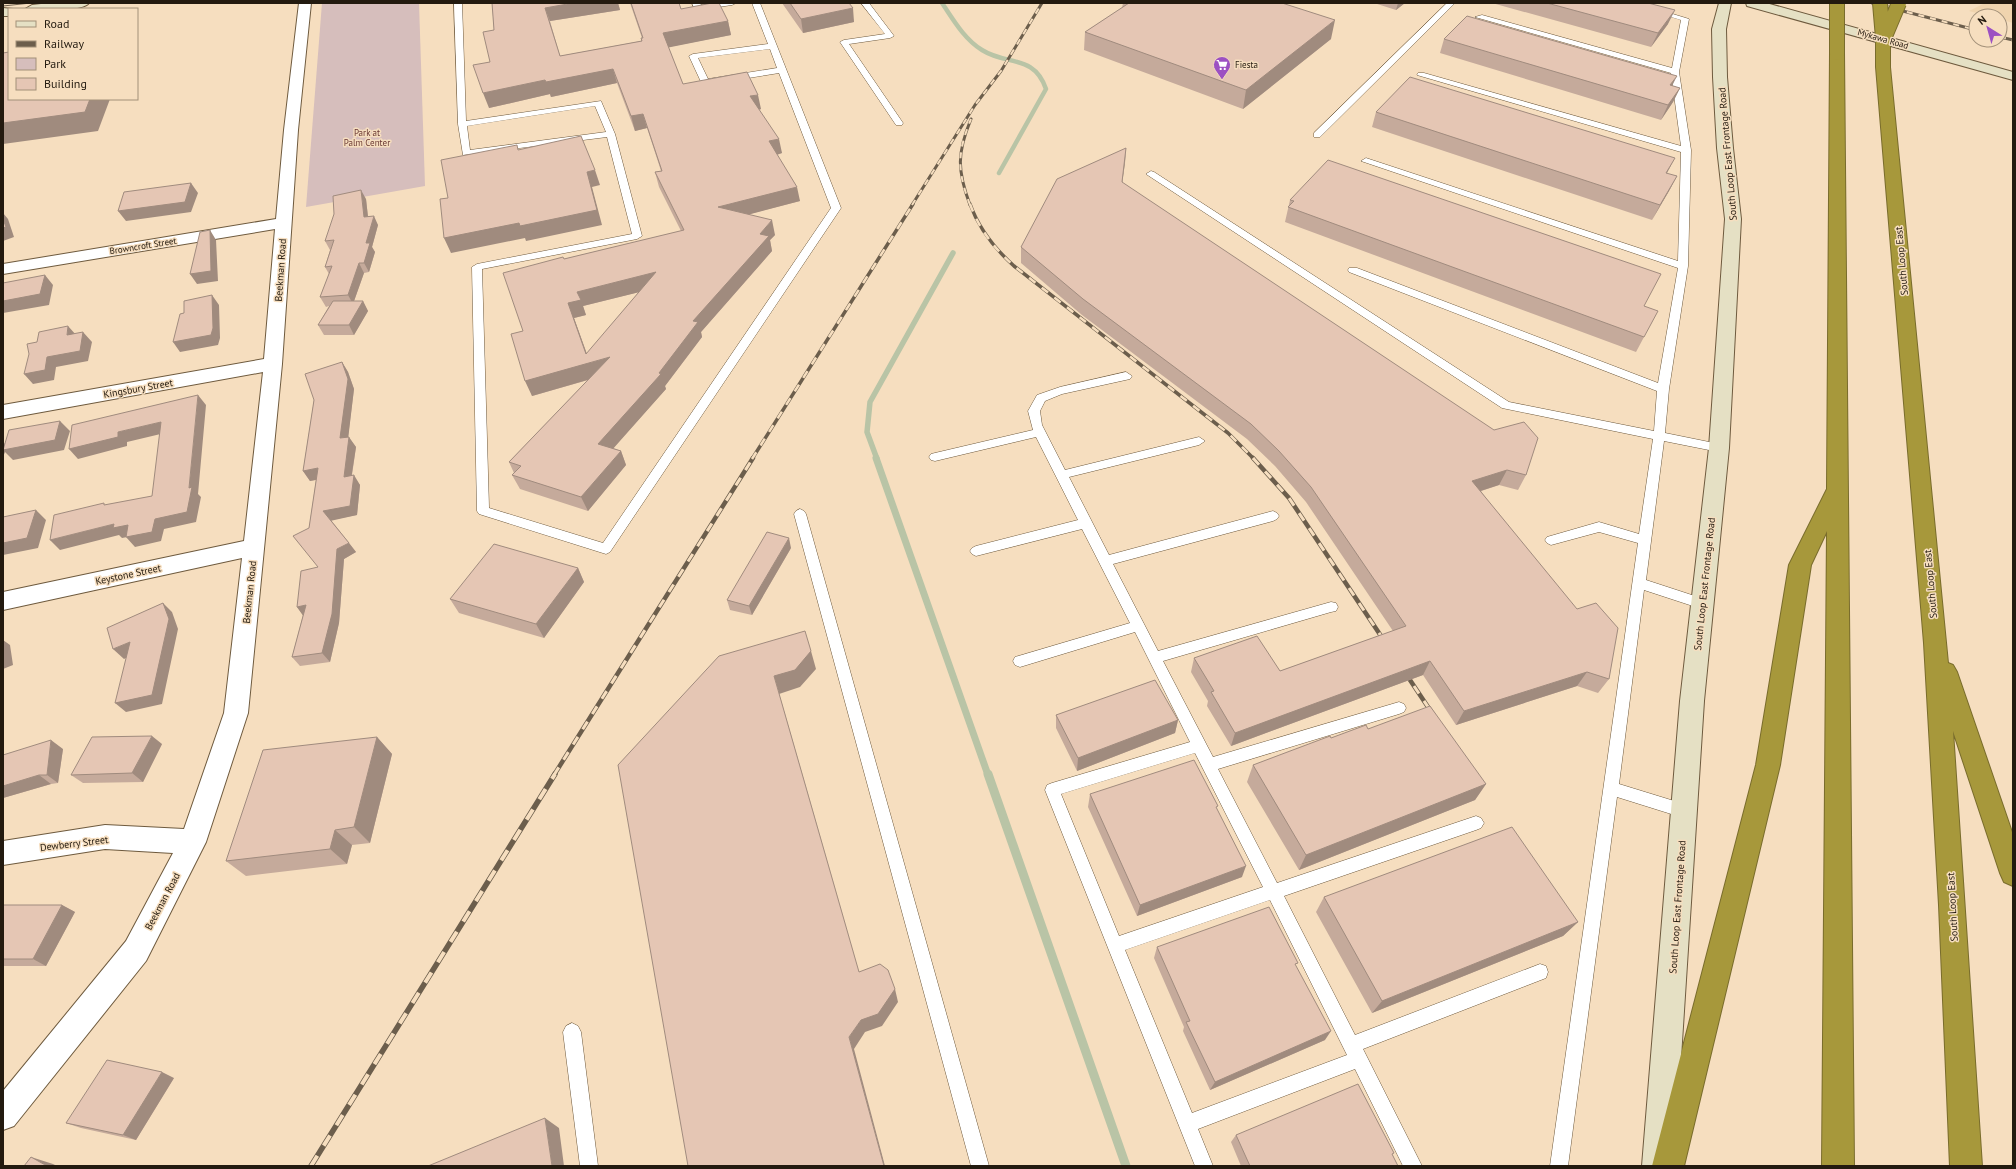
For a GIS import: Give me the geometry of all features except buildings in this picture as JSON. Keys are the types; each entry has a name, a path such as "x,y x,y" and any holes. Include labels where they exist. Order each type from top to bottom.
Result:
{"highway":[{"name":"South Loop East","path":"1880,3 1883,41 1883,67 1935,643 1952,905 1966,1166"},
{"path":"1883,41 1899,3"},
{"path":"1832,7 1837,54 1836,490 1838,1166"},
{"path":"1668,1166 1768,765 1800,565 1836,490"},
{"path":"1935,643 2013,873"}],"main road":[{"path":"40,8 83,3"},
{"name":"South Loop East Frontage Road","path":"1658,1166 1692,701 1719,448 1733,219 1725,148 1720,76 1719,29 1725,3"},
{"name":"Mykawa Road","path":"1752,3 2013,74"},
{"name":"Mykawa Road","path":"1832,7 1849,16"},
{"name":"Mykawa Road","path":"1871,22 1901,30"},
{"path":"1990,55 2008,67 2013,74"}],"street":[{"name":"Beekman Road","path":"3,1115 136,951 193,842 236,712 273,364 291,130 305,3"},
{"name":"Browncroft Street","path":"3,269 284,223"},
{"name":"Kingsbury Street","path":"3,412 273,364"},
{"name":"Keystone Street","path":"3,601 254,547"},
{"name":"Dewberry Street","path":"3,853 105,837 193,842"}],"lane":[{"path":"458,3 462,124 466,153 611,134"},
{"path":"696,3 698,8 732,3"},
{"path":"462,124 598,103 611,134 637,236 477,267 483,512 606,549 836,208 756,3"},
{"path":"865,3 890,36 844,42 899,124"},
{"path":"1317,135 1451,3"},
{"path":"1559,1166 1645,540 1664,389 1683,266 1686,150 1675,72 1685,19 1628,3"},
{"path":"1479,17 1675,72"},
{"path":"773,46 693,56 705,82 782,70"},
{"path":"1421,75 1686,150"},
{"path":"1366,161 1683,266"},
{"path":"1151,174 1506,405 1719,448"},
{"path":"1353,270 1664,389"},
{"path":"1126,376 1060,390 1041,398 1034,412 1040,432 1413,1166"},
{"path":"935,457 1040,432"},
{"path":"1061,474 1199,441"},
{"path":"800,514 980,1166"},
{"path":"1106,561 1273,516"},
{"path":"976,551 1086,523"},
{"path":"1551,540 1599,527 1645,540"},
{"path":"1639,583 1702,604"},
{"path":"1155,658 1331,607"},
{"path":"1020,661 1138,626"},
{"path":"1209,765 1399,708"},
{"path":"1199,745 1052,790 1204,1166"},
{"path":"1611,788 1684,811"},
{"path":"1115,945 1476,823"},
{"path":"1187,1124 1540,972"},
{"path":"572,1032 589,1166"}],"shaded area":[{"path":"1985,3 2013,3 2013,23 2008,21 2008,8 1975,8"}],"green space":[{"name":"Park at Palm Center","path":"322,3 419,3 425,186 306,207"}],"waterway":[{"path":"942,3 959,28 982,50 991,55 1027,65 1041,78 1046,89 999,173"},
{"path":"877,459 867,432 870,402 953,253"},
{"path":"876,458 988,775"},
{"path":"988,774 1126,1166"}],"tram line":[{"path":"3,6 31,3"}],"railway":[{"path":"912,205 975,105 1001,71 1042,3"},
{"path":"1872,3 1968,28"},
{"path":"2008,39 2013,40"},
{"path":"970,205 963,182 960,162 963,142 971,119"},
{"path":"752,459 913,204"},
{"path":"970,204 978,222 988,238 1014,266 1228,433 1253,458"},
{"path":"554,775 753,458"},
{"path":"1253,458 1289,498 1387,645"},
{"path":"1404,671 1434,716"},
{"path":"311,1166 555,774"}],"place":[{"name":"Fiesta","path":"1222,80"}]}
